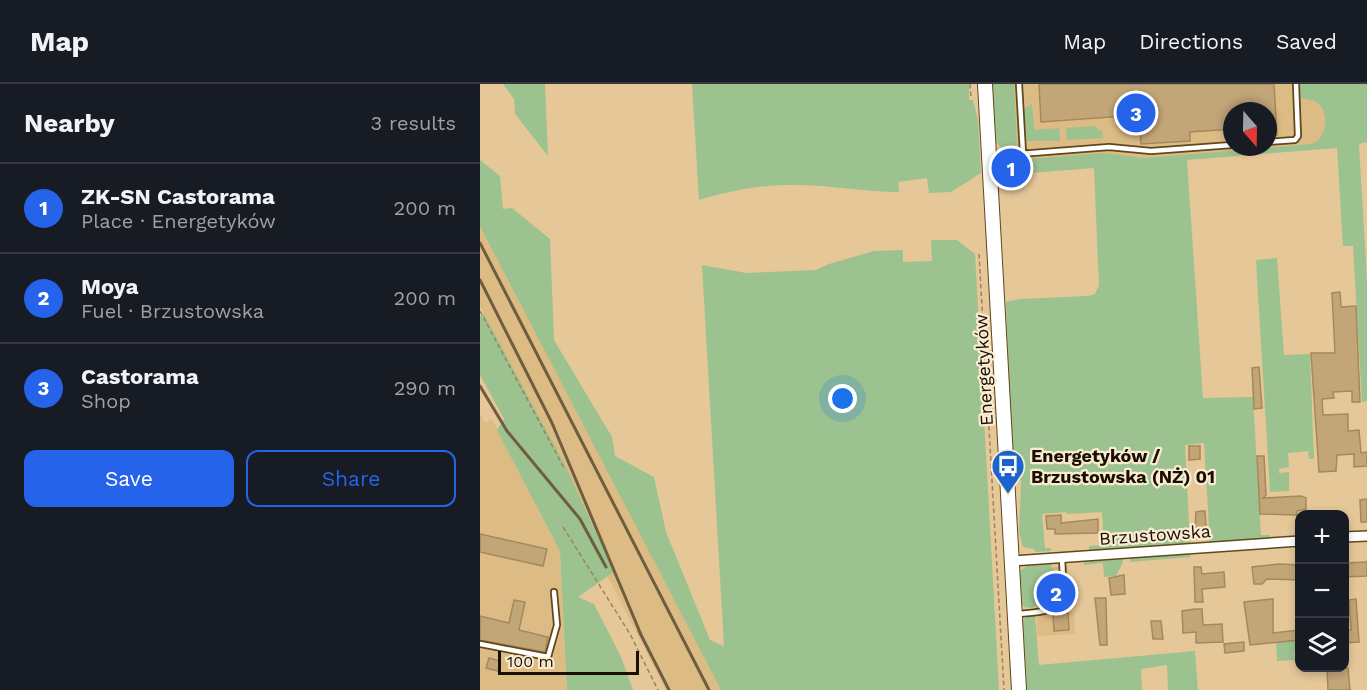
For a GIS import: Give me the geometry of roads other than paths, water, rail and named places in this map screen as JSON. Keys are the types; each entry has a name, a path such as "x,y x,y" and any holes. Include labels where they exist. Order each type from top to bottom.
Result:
{"main road":[{"name":"Energetyków","path":"985,84 1019,690"}],"street":[{"path":"1349,537 1367,536"},
{"name":"Brzustowska","path":"1012,561 1295,541"}],"lane":[{"path":"1019,84 1023,153"},
{"path":"1277,141 1295,140 1298,136 1296,84"},
{"path":"989,156 1109,147 1151,151 1223,146"},
{"path":"1015,614 1045,612 1059,605 1064,596 1062,558"},
{"path":"480,644 548,657 556,625 554,592"}],"railway":[{"path":"480,243 709,690"},
{"path":"480,280 552,423 642,637"},
{"path":"480,386 507,431 580,519 606,567"},
{"path":"639,631 669,690"}],"place":[{"name":"Castorama","path":"1136,113"},
{"name":"ZK-SN Castorama","path":"1011,168"},
{"name":"Energetyków / Brzustowska (NŻ) 01","path":"1008,495"},
{"name":"Moya","path":"1056,593"}]}
